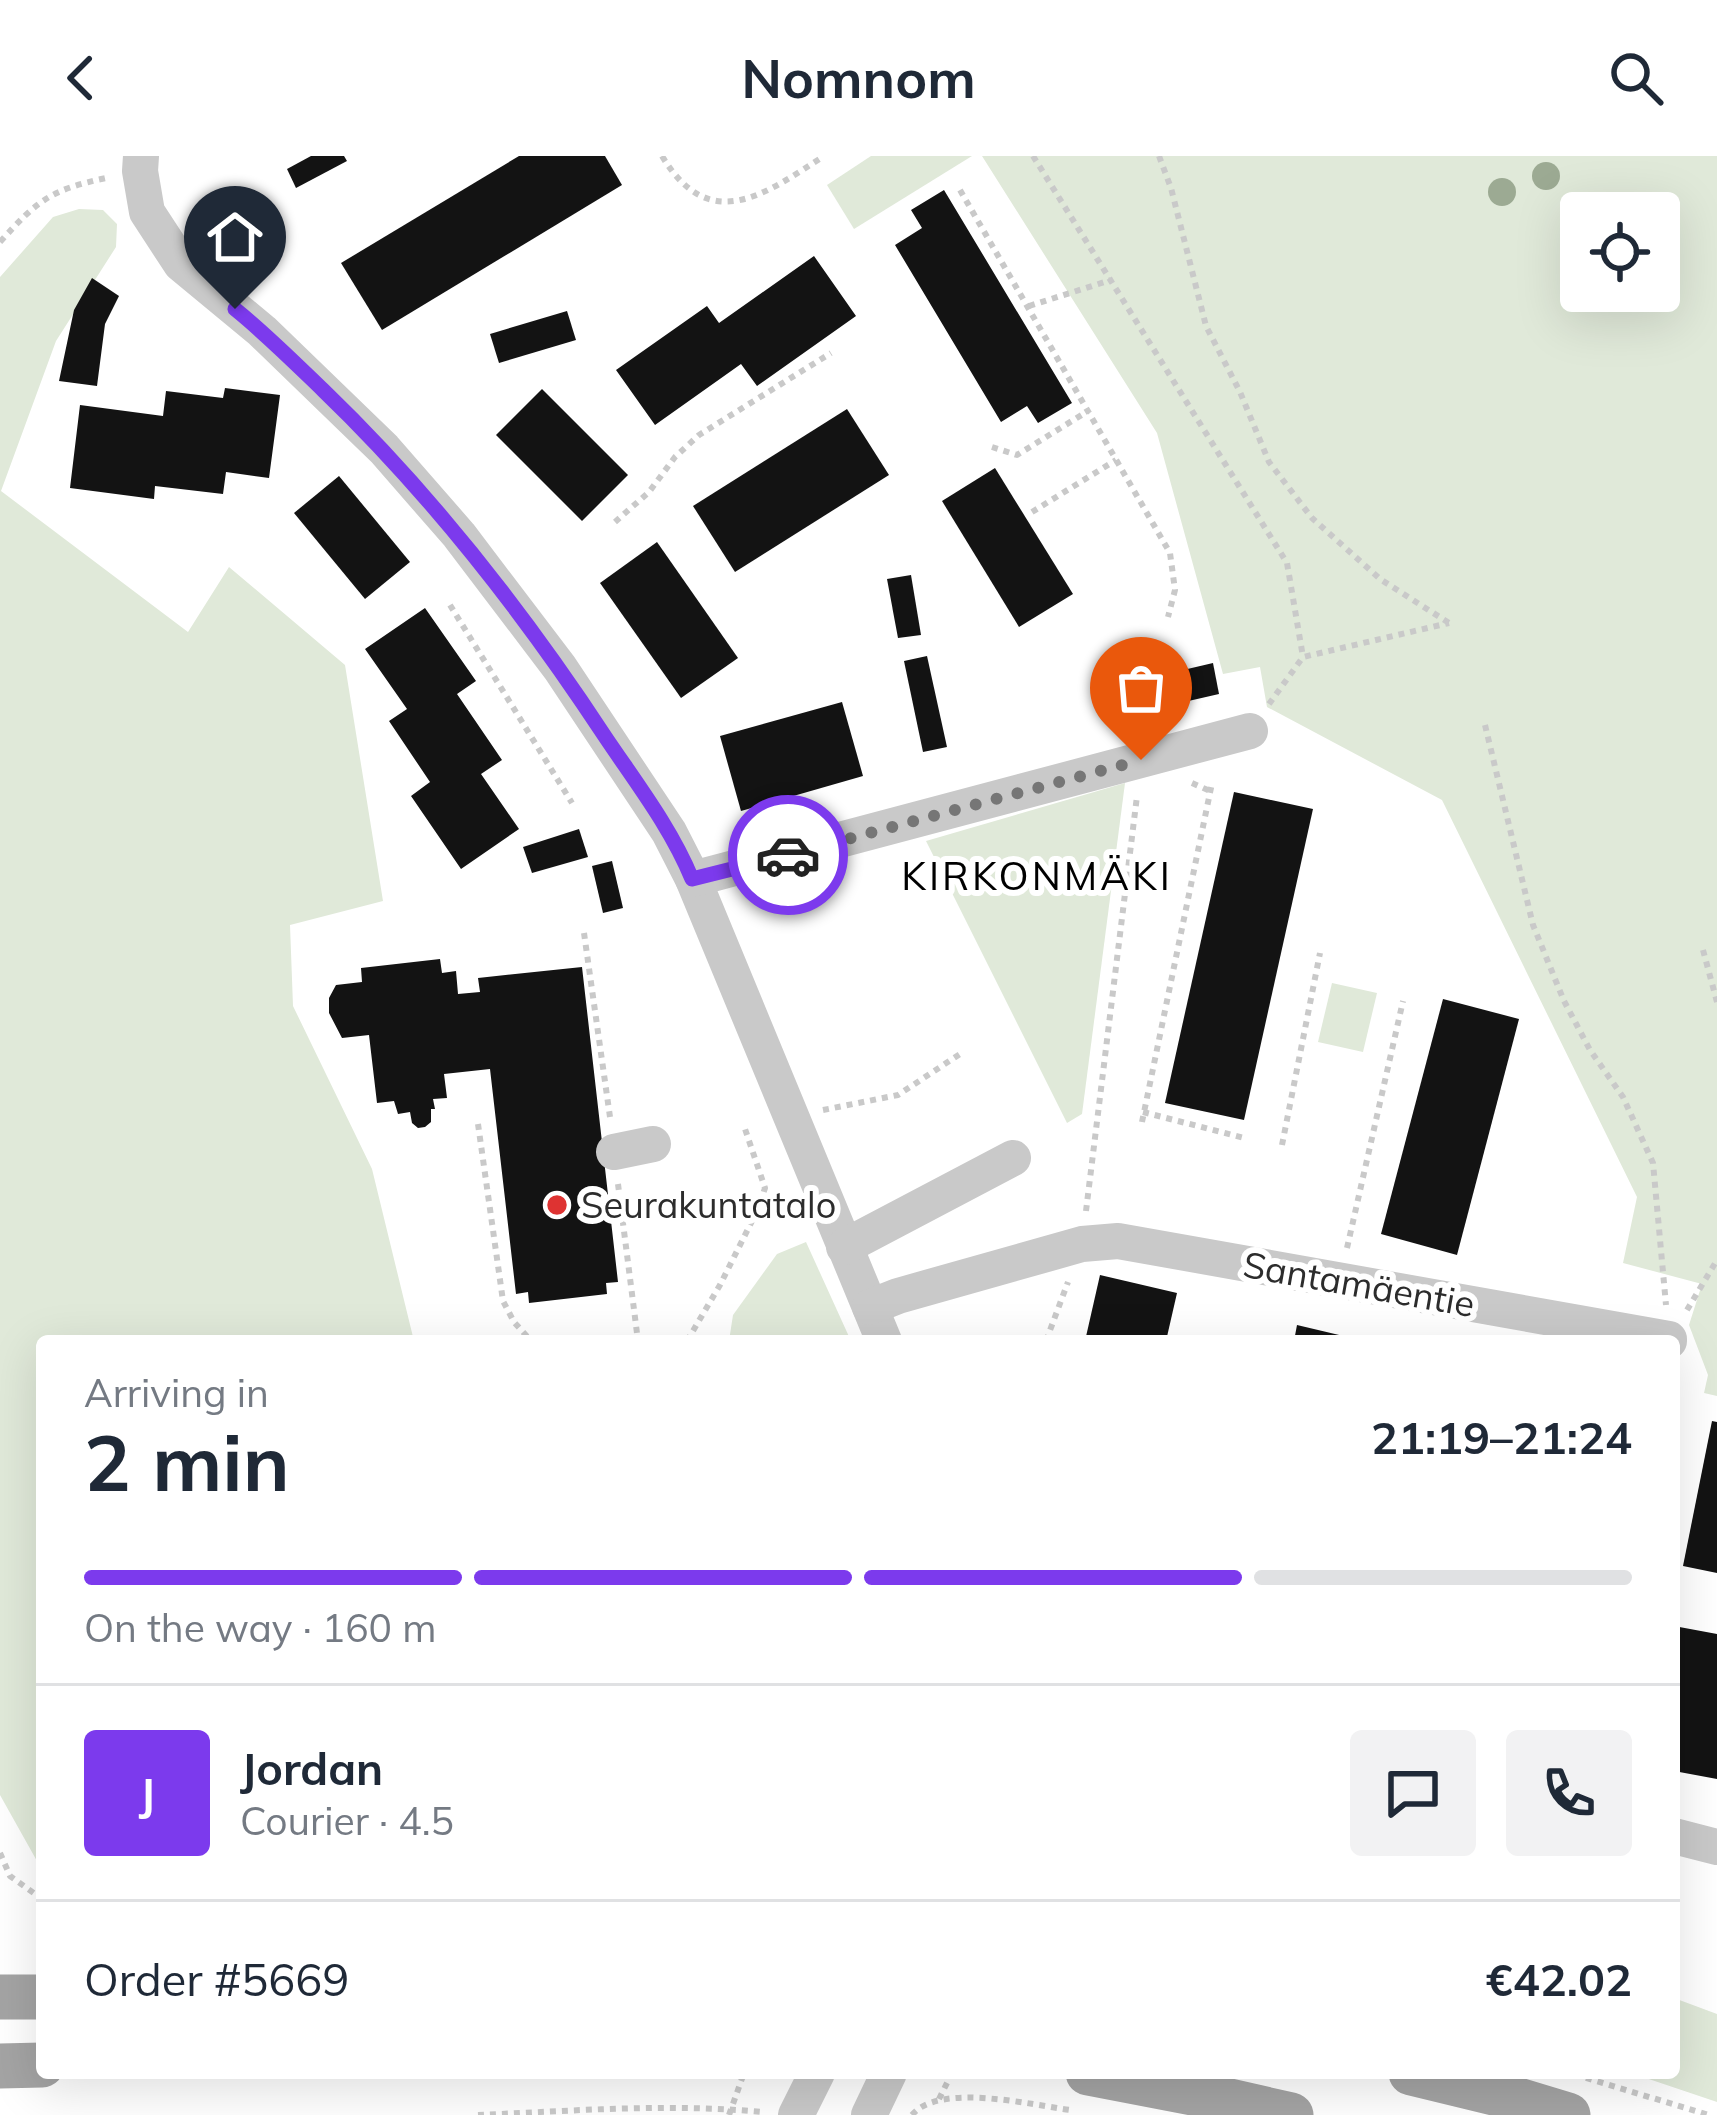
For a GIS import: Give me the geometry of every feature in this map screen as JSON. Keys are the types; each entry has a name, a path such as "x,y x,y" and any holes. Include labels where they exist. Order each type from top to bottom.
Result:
{"main road":[{"path":"0,2066 36,2066"},
{"path":"1437,2079 1568,2115"},
{"path":"1087,2093 1203,2095 1291,2115"}],"street":[{"path":"141,163 147,212 181,264 262,331 369,434 459,535 560,668 669,832 877,1324"},
{"path":"692,879 1250,731"},
{"path":"614,1152 653,1144"},
{"path":"844,1246 1013,1158"},
{"path":"877,1324 898,1296 1100,1242"},
{"name":"Santamäentie","path":"1100,1242 1642,1335"},
{"path":"1680,1838 1717,1847"},
{"path":"796,2115 814,2079"},
{"path":"869,2115 886,2079"}],"path":[{"path":"662,156 674,176 692,191 715,200 741,201 766,194 824,156"},
{"path":"1033,156 1287,562 1304,657"},
{"path":"1159,156 1206,326 1269,462 1312,518 1380,579 1448,622 1304,657 1250,731"},
{"path":"0,242 28,212 62,188 141,163"},
{"path":"959,190 1170,553 1175,590 1168,617"},
{"path":"1027,307 1111,280"},
{"path":"615,522 649,492 699,435 831,353"},
{"path":"992,447 1017,454 1088,411"},
{"path":"1032,512 1116,460"},
{"path":"450,605 572,803"},
{"path":"1485,725 1533,925 1564,1001 1623,1097 1653,1162 1669,1335"},
{"path":"1049,1335 1100,1242 1141,760"},
{"path":"1142,1122 1212,783"},
{"path":"1703,950 1717,1002"},
{"path":"1282,1145 1320,952"},
{"path":"1340,1280 1403,1001"},
{"path":"822,1110 898,1094 964,1052"},
{"path":"1143,1112 1244,1138"},
{"path":"478,1124 503,1301 526,1335"},
{"path":"691,1335 765,1189 744,1126"},
{"path":"1672,1335 1717,1260"},
{"path":"0,1853 10,1876 36,1896"},
{"path":"478,2115 729,2112 742,2079"},
{"path":"939,2099 949,2079"},
{"path":"1591,2079 1709,2115"},
{"path":"912,2115 939,2099 1087,2093"}],"green space":[{"path":"871,156 972,156 854,229 827,185"},
{"path":"982,156 1717,156 1717,1396 1704,1393 1708,1375 1689,1325 1702,1284 1623,1263 1637,1197 1442,800 1267,707 1260,667 1223,674 1157,433"},
{"path":"79,209 103,210 117,224 116,247 56,341 1,491 188,632 229,567 345,665 383,901 290,925 293,1006 372,1169 413,1335 36,1335 36,1859 0,1795 0,277 53,217"},
{"path":"1125,783 1082,1114 1067,1123 926,841"},
{"path":"1332,983 1377,993 1363,1052 1318,1042"},
{"path":"806,1242 848,1335 730,1335 733,1315 777,1254"},
{"path":"1680,2000 1717,2014 1717,2102 1649,2079 1680,2079"}],"building":[{"path":"311,156 344,156 347,161 296,188 287,169"},
{"path":"519,156 605,156 622,185 382,330 341,263"},
{"path":"944,190 1072,403 1038,423 1027,406 1001,422 895,245 922,228 911,210"},
{"path":"814,256 856,316 757,386 741,364 655,425 616,370 707,306 719,323"},
{"path":"92,278 119,296 105,324 97,386 59,381 74,310"},
{"path":"567,311 576,340 499,363 490,334"},
{"path":"225,388 280,395 269,478 226,472 223,494 155,486 154,499 70,488 80,405 163,416 166,391 223,398"},
{"path":"542,389 628,475 582,521 496,435"},
{"path":"847,409 889,475 735,572 693,506"},
{"path":"995,468 1073,594 1019,627 942,501"},
{"path":"339,476 410,562 365,599 294,513"},
{"path":"657,542 738,658 681,698 600,583"},
{"path":"911,575 921,635 898,638 887,579"},
{"path":"425,608 476,681 457,694 502,760 481,774 519,829 461,869 411,796 430,782 389,721 407,709 365,649"},
{"path":"927,656 947,747 923,752 904,661"},
{"path":"1213,663 1219,694 1123,716 1115,686"},
{"path":"842,702 863,776 741,811 720,736"},
{"path":"1234,792 1313,809 1244,1120 1165,1103"},
{"path":"579,829 588,857 532,873 523,847"},
{"path":"612,861 623,908 603,913 592,866"},
{"name":"Seurakuntatalo","path":"440,959 442,973 456,971 458,994 480,992 478,978 582,967 618,1282 606,1283 607,1294 529,1303 528,1292 516,1294 490,1069 444,1074 447,1098 433,1099 431,1122 418,1128 410,1112 398,1114 394,1101 377,1103 369,1035 342,1038 329,1013 329,998 336,985 362,982 361,968"},
{"path":"1443,999 1519,1019 1457,1255 1381,1234"},
{"path":"1100,1275 1177,1293 1167,1335 1086,1335"},
{"path":"1297,1325 1339,1335 1295,1335"},
{"path":"1712,1421 1717,1422 1717,1573 1683,1566"},
{"path":"1680,1627 1717,1634 1717,1779 1680,1772"}],"way so far":[{"path":"788,855 1141,760"}],"place":[{"name":"Seurakuntatalo","path":"557,1205"}],"district":[{"name":"KIRKONMÄKI","path":"1037,876"}],"route":[{"path":"235,309 384,449 459,535 560,668 669,832 692,879 788,855"}]}
